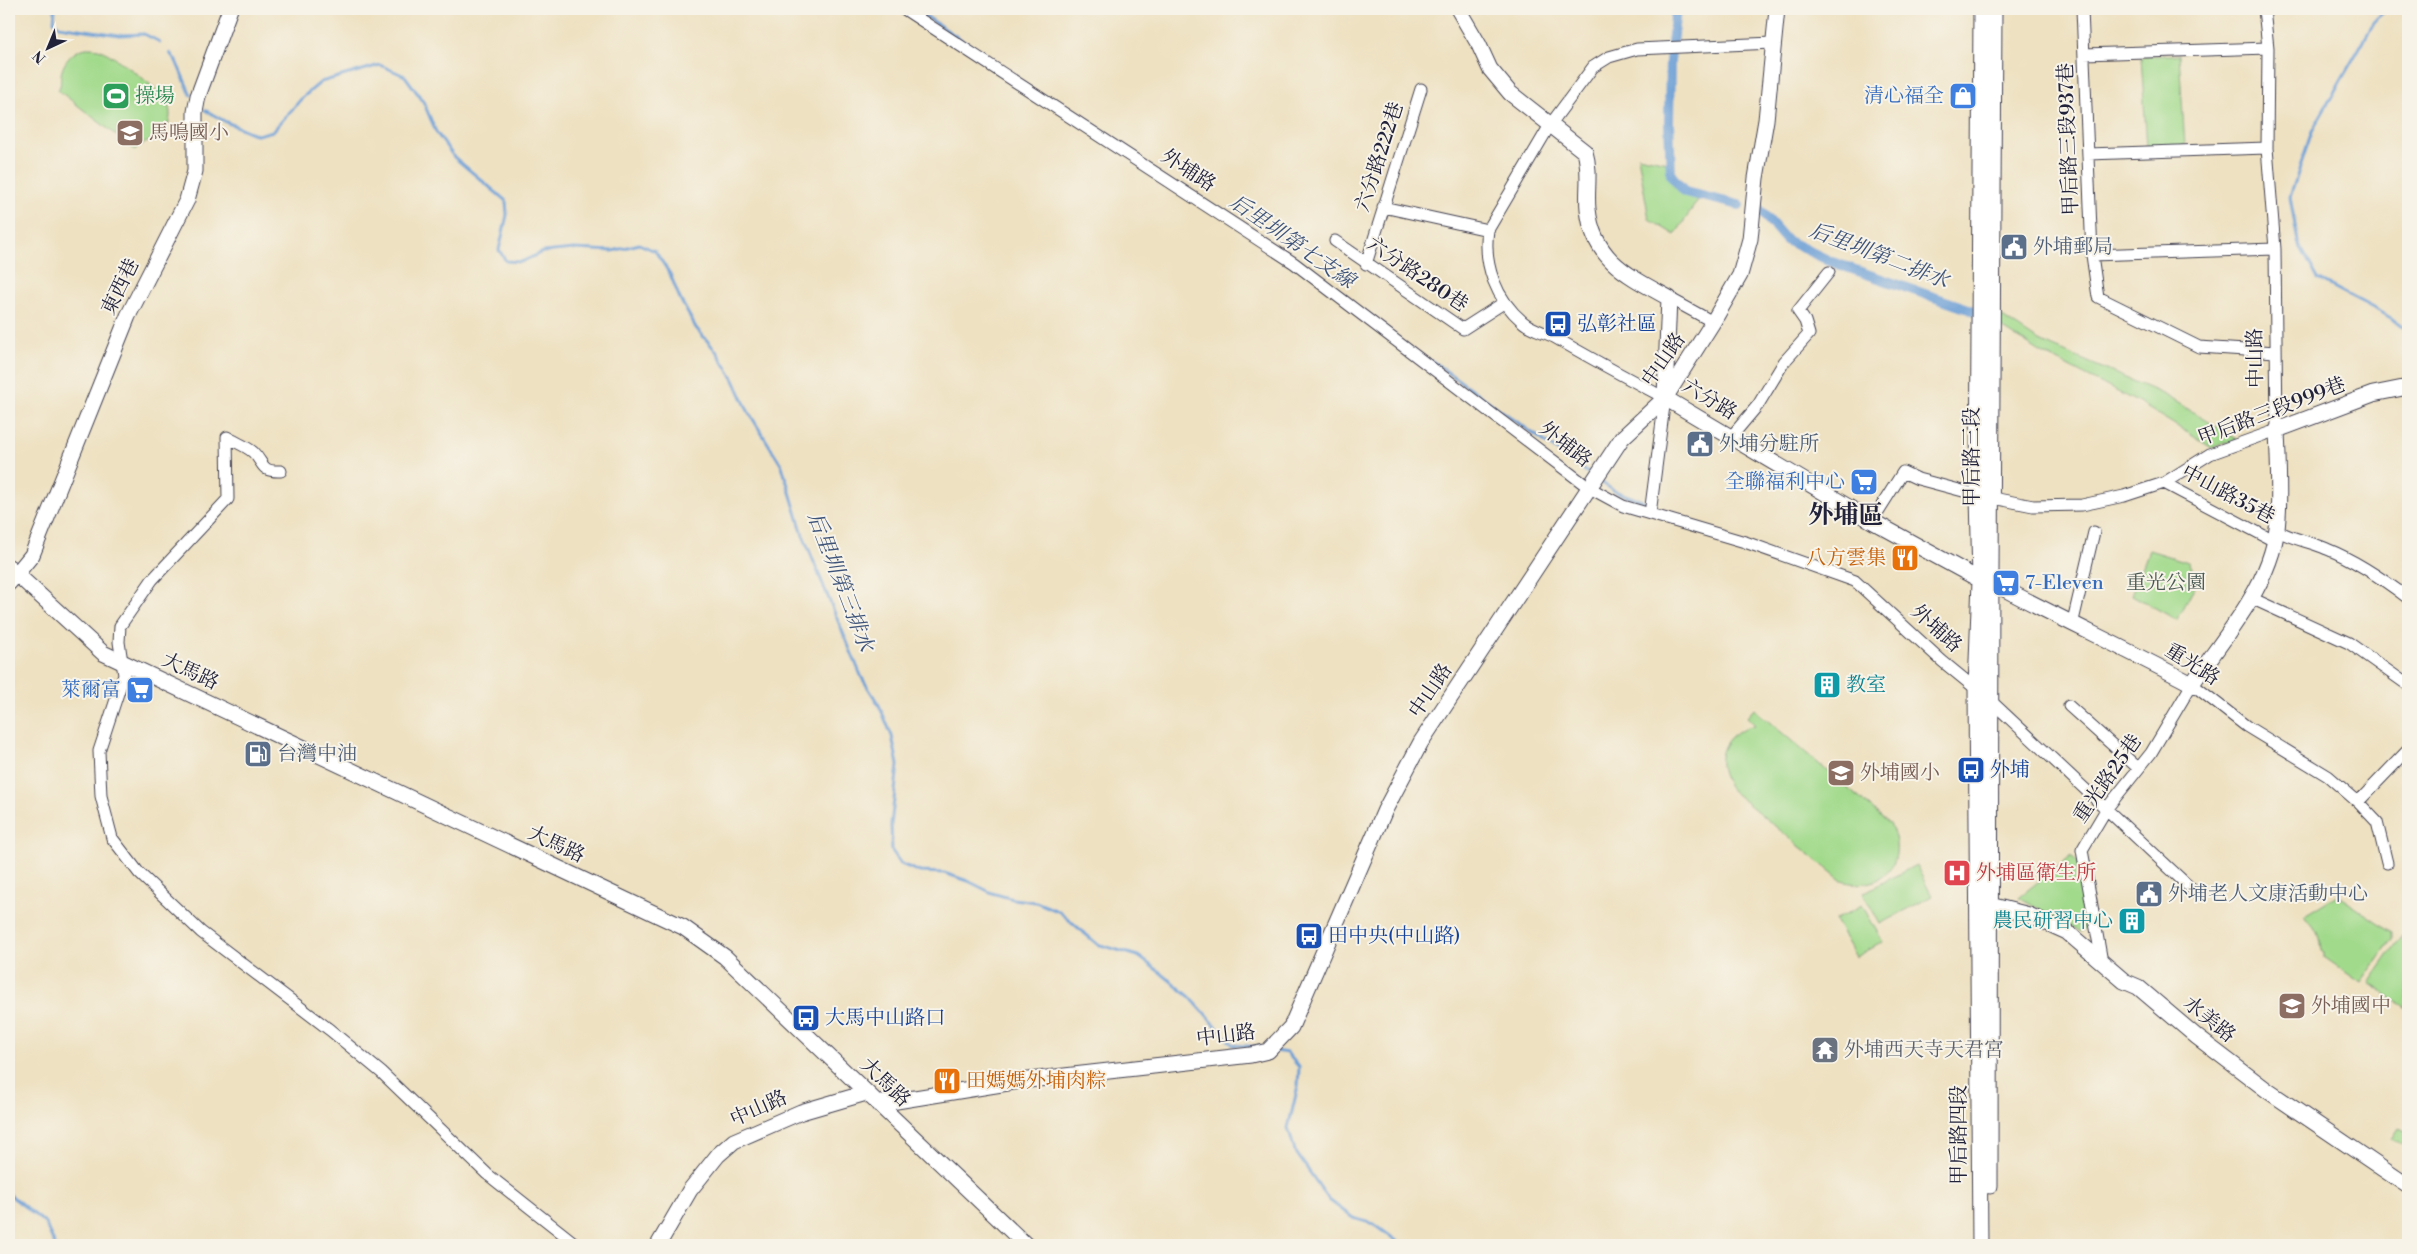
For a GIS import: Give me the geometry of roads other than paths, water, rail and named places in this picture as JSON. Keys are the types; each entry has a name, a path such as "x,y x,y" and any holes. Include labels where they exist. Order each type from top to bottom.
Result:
{"street":[{"name":"東西巷","path":"11,575 32,555 128,316 187,200 195,171 195,112 198,96 230,9"},
{"name":"外埔路","path":"904,9 1294,263 1588,487 1623,506 1745,542 1855,581 1942,661 1992,702 2197,894"},
{"path":"1458,9 1479,45 1490,69 1510,93 1585,152 1589,166 1588,208 1592,232 1601,250 1628,276 1713,322"},
{"name":"中山路","path":"878,1104 1020,1081 1251,1055 1268,1051 1291,1027 1386,810 1421,742 1622,438 1665,398 1740,275 1750,239 1756,178 1766,120 1777,9"},
{"name":"甲后路三段","path":"1981,9 1986,582 1992,702 1984,904"},
{"name":"甲后路三段","path":"1985,496 1994,9"},
{"name":"甲后路三段937巷","path":"2082,9 2092,255 2098,297 2199,347 2276,352"},
{"name":"中山路","path":"2192,684 2251,598 2266,570 2278,519 2275,249 2267,148 2268,48 2264,9"},
{"path":"1383,207 1488,230 1550,125 1593,67 1609,57 1637,49 1773,43"},
{"path":"2084,54 2268,48"},
{"name":"六分路222巷","path":"1366,264 1421,90"},
{"path":"2088,154 2267,148"},
{"name":"六分路280巷","path":"1488,230 1486,244 1489,272 1505,302 1524,324 1547,334 1665,398"},
{"name":"六分路280巷","path":"1335,242 1462,329 1505,302"},
{"path":"2092,255 2275,249"},
{"path":"1731,437 1758,405 1784,362 1809,334 1805,321 1798,311 1829,272"},
{"name":"六分路","path":"1669,298 1665,398 1872,521 1986,582"},
{"name":"甲后路三段999巷","path":"1872,521 1902,472 1985,496 2033,506 2082,505 2124,496 2164,483 2210,454 2373,394 2408,387"},
{"path":"1650,514 1665,398"},
{"path":"281,472 269,472 262,466 252,451 227,437 228,499 152,580 120,626 119,642 124,675 99,751 101,796 112,838 138,873 201,932 330,1030 382,1073 487,1174 577,1245"},
{"name":"中山路35巷","path":"2164,483 2275,536 2293,540 2306,540 2350,558 2408,598"},
{"path":"2072,625 2094,532"},
{"name":"大馬路","path":"11,575 103,653 683,927 725,957 1026,1245"},
{"name":"甲后路三段","path":"1984,904 1976,688 1986,582"},
{"name":"重光路","path":"1986,582 2072,625 2128,650 2192,684 2246,726 2328,776 2378,822 2387,863"},
{"path":"2251,598 2349,643 2408,685"},
{"name":"重光路25巷","path":"2102,962 2082,850 2107,808 2151,753 2192,684"},
{"path":"2069,706 2138,768"},
{"path":"2358,802 2408,750"},
{"name":"水美路","path":"1984,904 2029,915 2067,932 2102,962 2268,1091 2408,1186"},
{"name":"甲后路四段","path":"1980,1245 1984,904"},
{"name":"甲后路四段","path":"1984,904 1990,1245"},
{"name":"中山路","path":"658,1245 690,1190 718,1155 734,1141 801,1112 866,1093"}],"waterway":[{"name":"后里圳第三排水","path":"55,9 54,21 59,26 119,35 144,34 160,42"},
{"name":"后里圳第七支線","path":"915,9 989,58"},
{"name":"后里圳第二排水","path":"1676,9 1670,61 1669,121 1671,175 1685,192 1739,205"},
{"path":"2387,9 2376,19 2312,131 2290,197 2298,242 2318,279 2392,318 2408,331"},
{"name":"后里圳第三排水","path":"170,53 176,61 191,95"},
{"name":"后里圳第三排水","path":"205,110 226,122 257,135 273,131 303,97 321,82 380,65 405,76 423,101 436,132 454,157 506,201 507,215 499,250 506,261 521,262 543,252 574,249 613,251 639,244 655,251 670,274 680,299 696,328 717,352 734,380 748,411 782,466 803,535 828,597 862,678 879,705 892,736 898,765 891,825 892,851 901,864 920,872 944,873 968,881 992,893 1013,899 1036,902 1060,912 1097,944 1138,956 1161,973 1190,997 1233,1045 1259,1047"},
{"name":"后里圳第二排水","path":"1760,210 1786,240 1832,262 1983,314"},
{"name":"后里圳第七支線","path":"1432,361 1591,475"},
{"name":"后里圳第七支線","path":"1598,480 1614,491 1648,503"},
{"name":"后里圳第三排水","path":"1275,1051 1287,1053 1299,1067 1298,1086 1288,1128 1295,1151 1329,1200 1353,1218 1374,1224 1402,1245"},
{"path":"9,1194 45,1223 55,1245"}],"place":[{"name":"操場","path":"116,96"},
{"name":"清心福全","path":"1963,96"},
{"name":"馬鳴國小","path":"130,133"},
{"name":"外埔郵局","path":"2014,247"},
{"name":"弘彰社區","path":"1558,324"},
{"name":"外埔分駐所","path":"1700,444"},
{"name":"全聯福利中心","path":"1864,482"},
{"name":"八方雲集","path":"1905,558"},
{"name":"7-Eleven","path":"2006,583"},
{"name":"教室","path":"1827,685"},
{"name":"萊爾富","path":"140,690"},
{"name":"台灣中油","path":"258,754"},
{"name":"外埔","path":"1971,770"},
{"name":"外埔國小","path":"1841,773"},
{"name":"外埔區衛生所","path":"1957,873"},
{"name":"外埔老人文康活動中心","path":"2149,894"},
{"name":"農民研習中心","path":"2132,921"},
{"name":"田中央(中山路)","path":"1309,936"},
{"name":"外埔國中","path":"2292,1006"},
{"name":"大馬中山路口","path":"806,1018"},
{"name":"外埔西天寺天君宮","path":"1825,1050"},
{"name":"田媽媽外埔肉粽","path":"947,1081"}],"district":[{"name":"外埔區","path":"1846,515"}],"park label":[{"name":"重光公園","path":"2166,583"}]}
